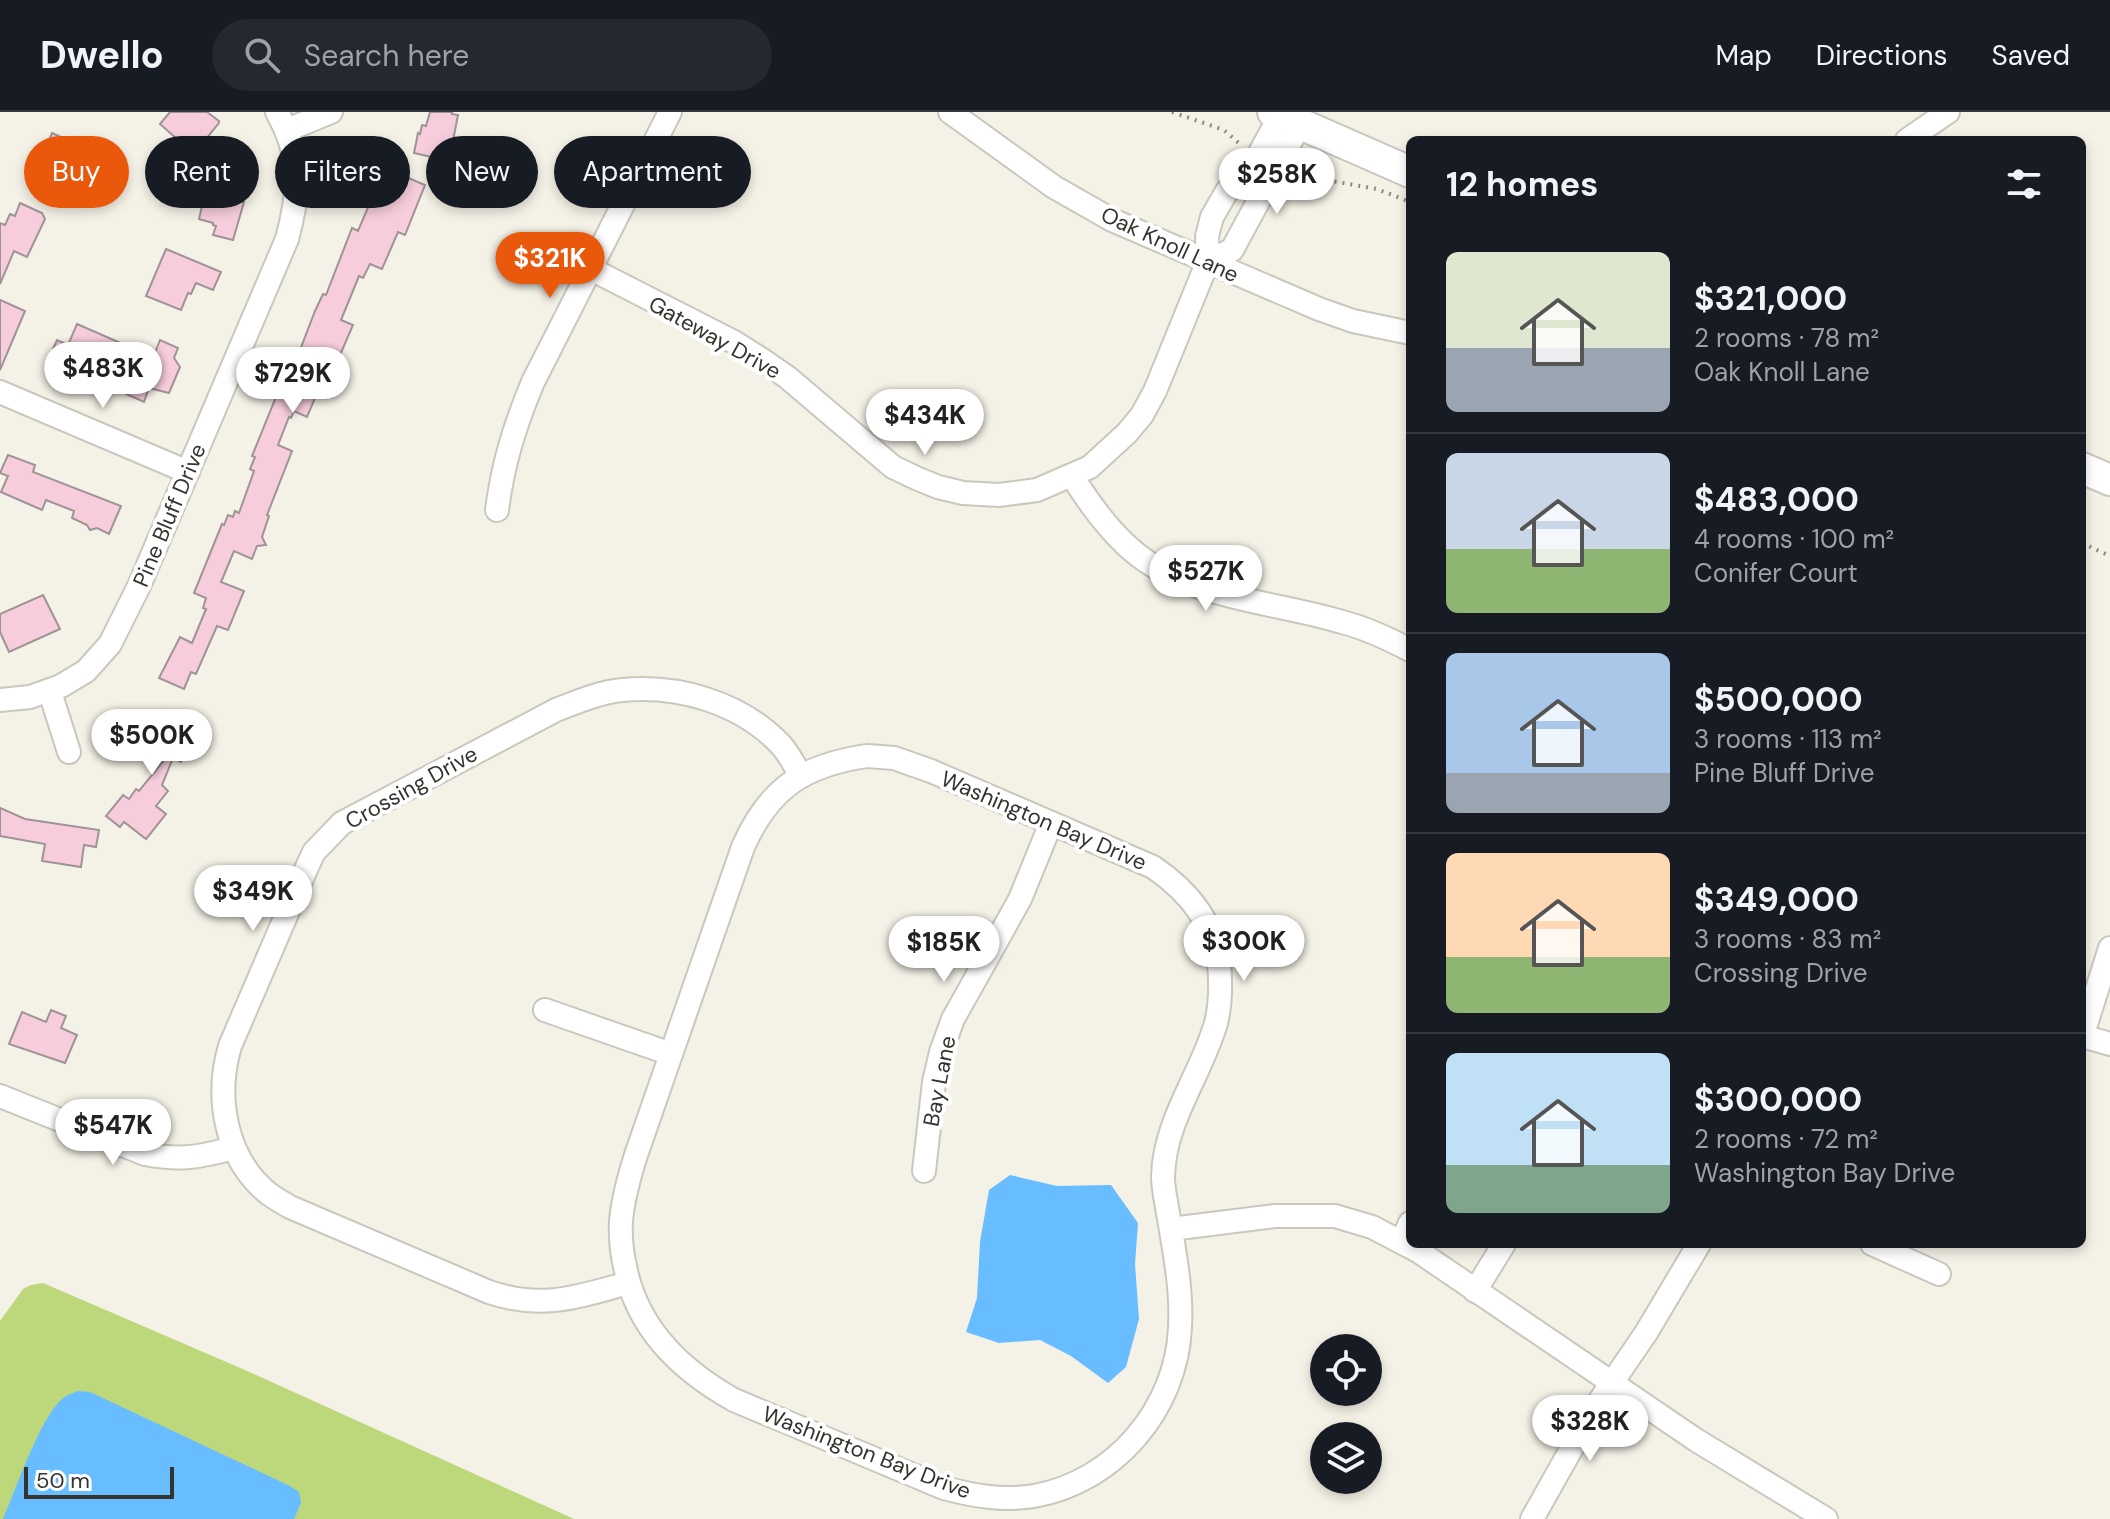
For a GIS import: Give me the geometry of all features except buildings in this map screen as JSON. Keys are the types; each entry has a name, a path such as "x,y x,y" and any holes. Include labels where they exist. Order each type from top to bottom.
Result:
{"main road":[{"path":"1284,116 1406,170"},
{"path":"2086,470 2110,480"}],"street":[{"name":"Pine Bluff Drive","path":"0,700 50,692 86,671 110,644 139,586 287,239 296,206 297,177 282,121 331,112"},
{"path":"497,510 516,421 670,112"},
{"name":"Oak Knoll Lane","path":"950,112 1054,187 1112,220 1319,309 1353,321 1406,332"},
{"path":"1913,136 1948,112"},
{"path":"1208,261 1232,250 1284,116"},
{"name":"Gateway Drive","path":"591,269 761,359 787,377 893,467 938,487 963,493 999,495 1037,490 1090,467 1142,415 1155,391 1208,261 1207,236 1212,217 1227,191 1249,173 1284,116"},
{"path":"0,392 188,472"},
{"path":"1072,476 1103,520 1126,545 1173,575 1231,596 1343,622 1406,648"},
{"name":"Crossing Drive","path":"628,1283 549,1302 512,1300 290,1207 267,1193 247,1170 234,1148 224,1116 223,1091 224,1067 230,1046 314,852 342,823 556,710 620,690 684,693 725,706 744,716 782,746 801,776"},
{"path":"50,692 69,752"},
{"name":"Washington Bay Drive","path":"867,756 894,758 1051,823 1153,867 1173,880 1190,899 1216,944 1221,985 1215,1025 1166,1150 1163,1179 1180,1325 1173,1375 1149,1422 1109,1463 1063,1487 1035,1496 1003,1499 944,1488 734,1400 709,1386 683,1367 644,1321 628,1283 622,1255 621,1224 625,1192 636,1155 743,847 753,824 782,789 801,776 841,760 867,756"},
{"name":"Bay Lane","path":"924,1171 934,1082 953,1019 1020,899 1051,823"},
{"path":"2086,1023 2110,948"},
{"path":"545,1010 671,1054"},
{"path":"2086,1037 2110,1044"},
{"path":"0,1096 145,1154 183,1159 234,1148"},
{"path":"1171,1229 1275,1216 1335,1216 1372,1227 1406,1232"},
{"path":"1416,1248 1611,1384 1826,1519"},
{"path":"1475,1291 1502,1248"},
{"path":"1532,1519 1592,1412 1646,1333 1697,1248"},
{"path":"1881,1248 1939,1274"}],"path":[{"path":"2086,545 2110,556"}],"green space":[{"path":"43,1283 245,1370 574,1519 0,1519 0,1321 23,1289"}],"water":[{"path":"1010,1175 1057,1186 1111,1185 1138,1223 1135,1264 1139,1319 1126,1367 1108,1383 1071,1356 1040,1340 999,1343 966,1332 977,1298 980,1242 989,1190"},
{"path":"78,1391 90,1392 290,1486 299,1492 301,1503 294,1519 3,1519 48,1417 66,1396"}]}
